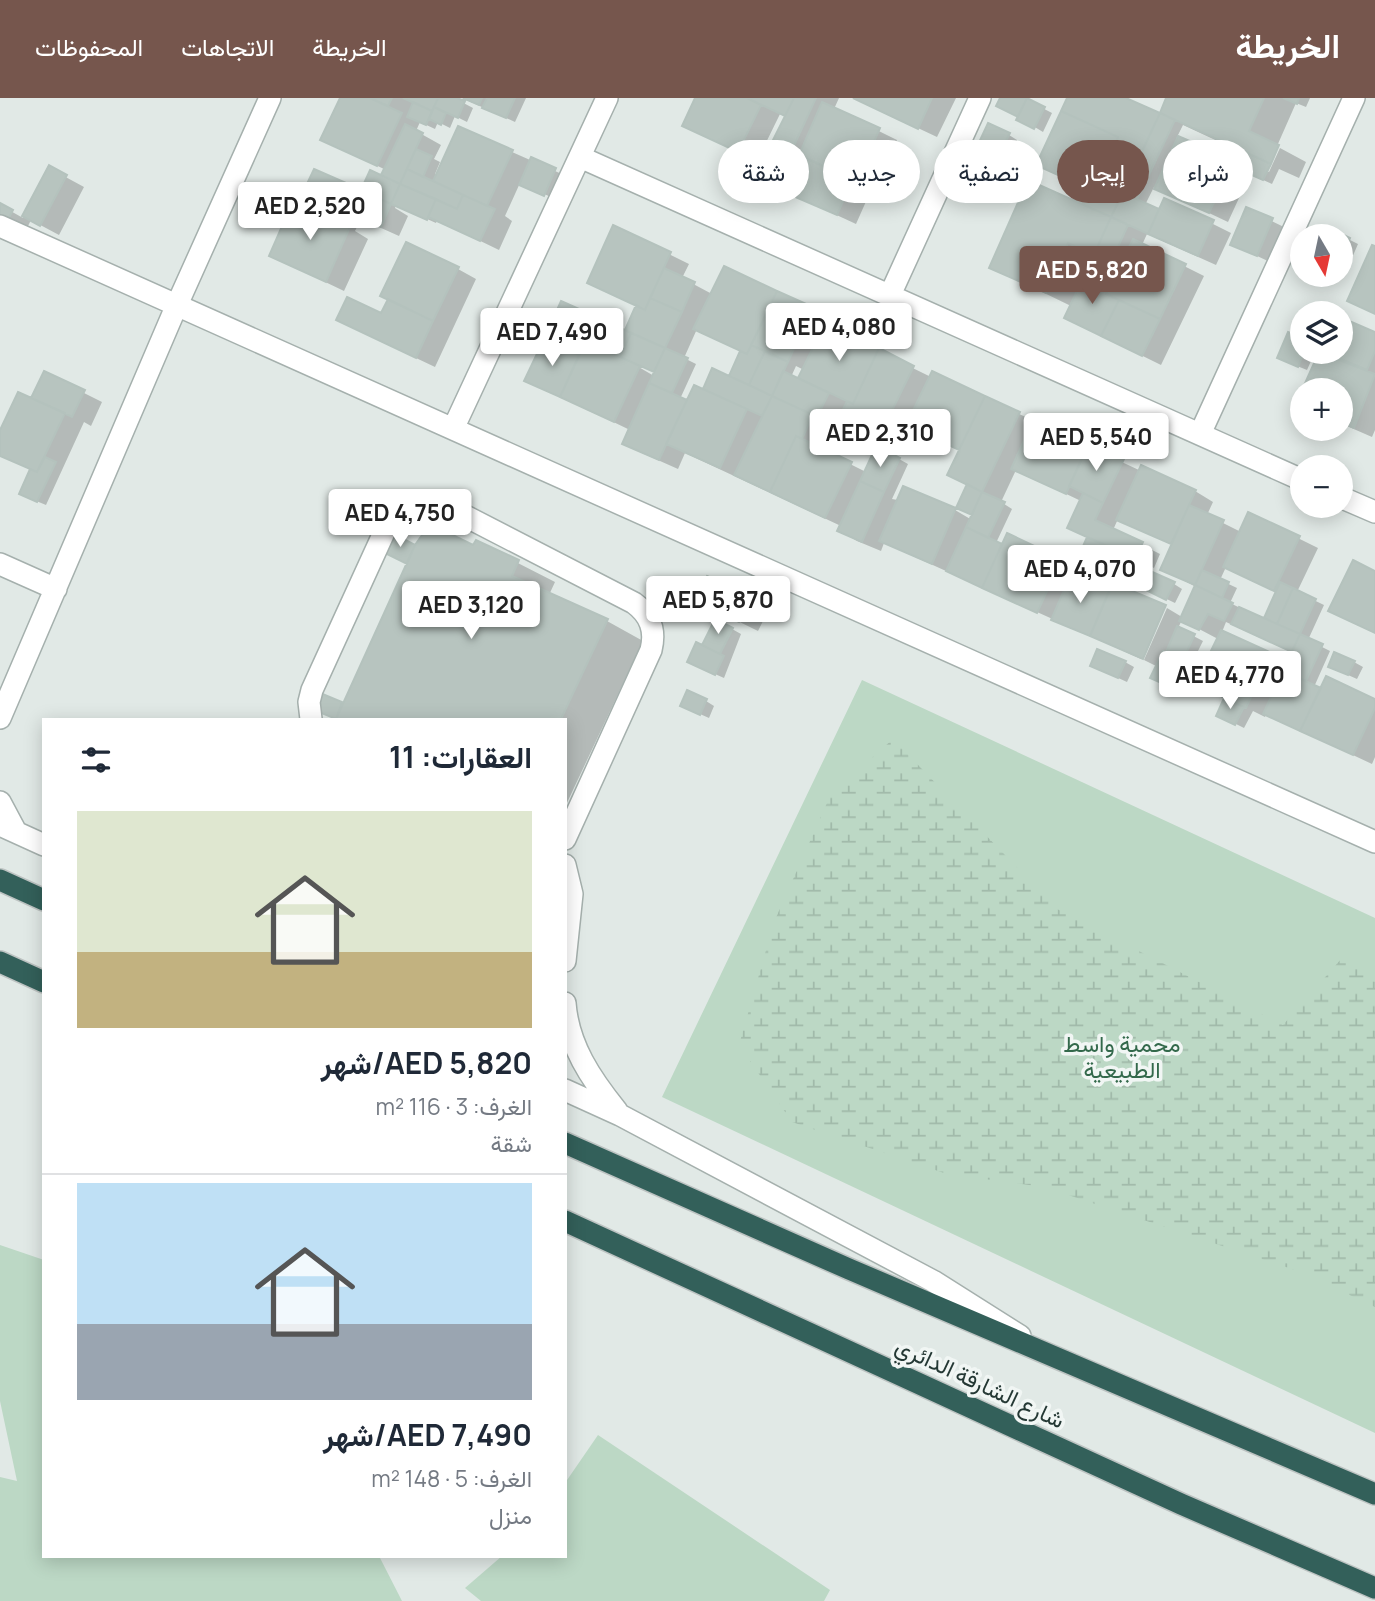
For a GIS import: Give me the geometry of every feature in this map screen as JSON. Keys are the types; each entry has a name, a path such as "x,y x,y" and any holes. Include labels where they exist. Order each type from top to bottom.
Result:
{"highway":[{"path":"0,880 42,899"},
{"path":"0,962 42,981"},
{"path":"567,1144 1375,1494"},
{"name":"شارع الشارقة الدائري","path":"567,1222 1194,1509 1375,1588"}],"street":[{"path":"0,718 9,670 56,589 176,307 270,98"},
{"path":"453,429 607,98"},
{"path":"890,295 979,98"},
{"path":"1200,434 1354,98"},
{"path":"580,157 1290,475"},
{"path":"0,226 1375,842"},
{"path":"311,718 309,702 312,690 392,515 415,501 442,504 634,603 642,610 653,629 651,650 567,835"},
{"path":"1353,503 1375,512"},
{"path":"0,564 56,589"},
{"path":"0,802 8,829 42,844"},
{"path":"567,873 572,894 567,942"},
{"path":"567,1012 573,1039 584,1066 620,1115"},
{"path":"567,1091 620,1115 933,1280 1048,1354"}],"green space":[{"name":"محمية واسط الطبيعية","path":"862,680 1375,918 1375,1433 662,1097"},
{"path":"893,739 1057,909 1283,1025 1342,958 1375,980 1375,1307 1301,1272 1044,1187 947,1174 792,1122 739,1045 774,922 831,794"},
{"path":"0,1245 42,1259 42,1558 380,1558 402,1601 0,1601 0,1477 17,1481 0,1401"},
{"path":"598,1435 830,1590 824,1601 481,1601 465,1588 500,1558 567,1558 567,1480"}],"building":[{"path":"340,98 370,98 402,113 377,166 320,140"},
{"path":"370,98 392,98 388,106"},
{"path":"403,98 438,98 432,111"},
{"path":"438,98 465,101 458,118 434,107"},
{"path":"463,98 482,98 479,105"},
{"path":"487,98 515,98 506,118 482,108"},
{"path":"695,98 747,98 761,105 744,140 718,140 718,143 682,126"},
{"path":"747,98 794,98 785,116"},
{"path":"794,98 816,98 797,140 773,140"},
{"path":"853,98 932,98 918,129"},
{"path":"1000,98 1027,98 1018,117 996,106"},
{"path":"1027,98 1045,107 1034,129 1016,120"},
{"path":"1067,98 1126,98 1160,113 1147,140 1117,140 1118,137 1061,111"},
{"path":"1166,98 1264,98 1249,131 1279,145 1271,164 1253,156 1253,140 1219,140 1160,113"},
{"path":"1283,98 1299,98 1297,104"},
{"path":"413,102 432,111 426,125 407,117"},
{"path":"822,102 880,128 875,140 823,140 823,166 809,159 809,140 806,140"},
{"path":"434,107 446,113 441,125 429,119"},
{"path":"1061,111 1118,137 1117,140 1057,140 1057,175 1043,168 1043,150"},
{"path":"1160,113 1175,120 1166,140 1163,140 1149,175 1149,140"},
{"path":"988,123 1010,133 1006,140 980,140"},
{"path":"405,124 423,133 400,184 381,175"},
{"path":"458,126 513,150 487,206 433,181"},
{"path":"416,149 432,156 423,177 407,169"},
{"path":"1253,156 1271,164 1263,180 1253,176"},
{"path":"531,157 556,168 544,196 519,185"},
{"path":"809,160 823,166 823,203 842,203 837,215 809,203"},
{"path":"49,165 67,175 40,226 22,216"},
{"path":"314,169 353,186 337,221 298,203"},
{"path":"407,169 463,195 457,209 400,184"},
{"path":"1163,169 1163,193 1154,189"},
{"path":"370,170 400,184 391,204 361,190"},
{"path":"400,184 436,199 427,220 391,204"},
{"path":"353,186 391,204 381,227 342,210"},
{"path":"1043,187 1057,193 1057,203 1080,203 1111,217 1094,255 1068,243 1046,293 989,268 1018,203 1043,203"},
{"path":"463,195 495,209 480,241 428,217 436,199 457,209"},
{"path":"1163,200 1163,203 1175,203 1214,220 1198,256 1148,234"},
{"path":"293,201 350,227 326,282 269,256"},
{"path":"0,203 13,210 4,227 0,225"},
{"path":"1080,203 1118,203 1111,217"},
{"path":"1118,203 1146,203 1159,209 1148,234 1111,217"},
{"path":"1186,203 1214,203 1209,213"},
{"path":"1246,207 1273,218 1257,256 1230,245"},
{"path":"1111,217 1128,225 1102,282 1085,274"},
{"path":"613,225 671,252 645,310 587,283"},
{"path":"1133,239 1186,264 1160,319 1106,294"},
{"path":"406,242 459,267 433,321 380,296"},
{"path":"1372,245 1375,246 1375,314 1353,304 1353,301 1347,301"},
{"path":"724,266 777,291 747,354 693,329"},
{"path":"664,268 695,282 682,312 650,298"},
{"path":"1085,274 1110,286 1106,294 1119,300 1101,336 1064,318"},
{"path":"777,291 813,307 788,362 751,345"},
{"path":"347,297 381,313 388,299 433,321 416,358 336,320"},
{"path":"650,298 682,312 665,348 625,330 636,305 645,310"},
{"path":"1119,300 1160,319 1142,356 1101,336"},
{"path":"561,301 597,317 579,355 544,339"},
{"path":"597,317 631,333 620,357 586,341"},
{"path":"825,323 879,348 853,404 798,378"},
{"path":"1353,323 1375,332 1375,351 1367,370 1353,364"},
{"path":"1288,332 1290,333 1290,364 1277,358"},
{"path":"631,333 665,348 654,372 620,357"},
{"path":"544,339 579,355 560,397 524,381"},
{"path":"586,341 640,366 614,422 560,397"},
{"path":"751,345 765,351 749,385 729,376 740,351 747,354"},
{"path":"665,348 688,358 672,393 649,383"},
{"path":"879,348 914,366 876,443 836,424 847,401 853,404"},
{"path":"765,351 788,362 772,396 749,385"},
{"path":"1314,364 1350,364 1375,374 1354,428 1353,378 1307,378"},
{"path":"712,368 772,396 762,416 703,389"},
{"path":"44,371 85,390 72,417 31,398"},
{"path":"783,371 829,393 817,417 772,396"},
{"path":"932,371 985,396 959,450 906,425"},
{"path":"649,383 687,400 659,460 622,444"},
{"path":"694,385 747,409 720,468 666,444"},
{"path":"18,392 65,413 37,472 0,456 0,430"},
{"path":"772,396 813,415 802,439 796,436 770,492 734,475"},
{"path":"985,396 1020,412 982,492 947,475"},
{"path":"1034,418 1089,443 1066,494 1011,469"},
{"path":"796,436 852,462 825,518 770,492"},
{"path":"1089,443 1124,459 1103,503 1069,486"},
{"path":"876,446 900,458 884,492 860,481"},
{"path":"45,457 56,462 37,502 19,494 30,469 37,472"},
{"path":"1141,465 1196,490 1171,544 1116,520"},
{"path":"860,481 884,492 862,542 837,531"},
{"path":"967,484 982,492 972,515 956,508"},
{"path":"903,486 956,508 932,564 879,541"},
{"path":"982,492 1005,502 988,538 966,527"},
{"path":"1083,493 1103,503 1095,520 1143,542 1135,559 1067,528"},
{"path":"1189,505 1224,520 1195,585 1160,570"},
{"path":"1248,512 1300,536 1274,591 1223,567"},
{"path":"430,524 473,545 476,540 519,560 512,576 608,619 561,718 336,718 415,545"},
{"path":"966,527 1002,544 982,588 946,571"},
{"path":"1007,533 1062,559 1037,613 982,588"},
{"path":"394,534 415,545 407,564 385,553"},
{"path":"1087,537 1126,554 1109,591 1071,574"},
{"path":"1353,560 1375,571 1375,633 1328,611"},
{"path":"1202,570 1229,582 1222,598 1195,585"},
{"path":"1150,571 1175,582 1166,600 1142,588"},
{"path":"1071,574 1109,591 1090,636 1051,620"},
{"path":"707,576 752,597 739,622 695,602"},
{"path":"1280,582 1293,588 1277,624 1264,618"},
{"path":"1113,583 1166,605 1143,659 1090,636"},
{"path":"1195,585 1233,603 1224,621 1208,614 1199,630 1179,621"},
{"path":"1293,588 1316,599 1300,634 1277,624"},
{"path":"1239,607 1300,634 1292,652 1231,624"},
{"path":"715,619 733,628 720,654 702,645"},
{"path":"1177,626 1195,634 1183,660 1166,652"},
{"path":"1221,630 1272,653 1246,708 1195,684"},
{"path":"1300,634 1323,644 1306,681 1283,671"},
{"path":"696,642 724,656 715,675 687,662"},
{"path":"1097,649 1126,661 1118,678 1090,666"},
{"path":"1163,651 1178,658 1166,685 1150,678"},
{"path":"1334,652 1355,661 1348,675 1328,667"},
{"path":"1283,671 1321,688 1300,731 1263,714"},
{"path":"1326,676 1375,699 1375,708 1353,755 1300,731"},
{"path":"687,690 707,699 700,715 680,706"},
{"path":"320,693 342,702 336,718 314,710"},
{"path":"1224,698 1244,707 1235,725 1216,716"}]}
